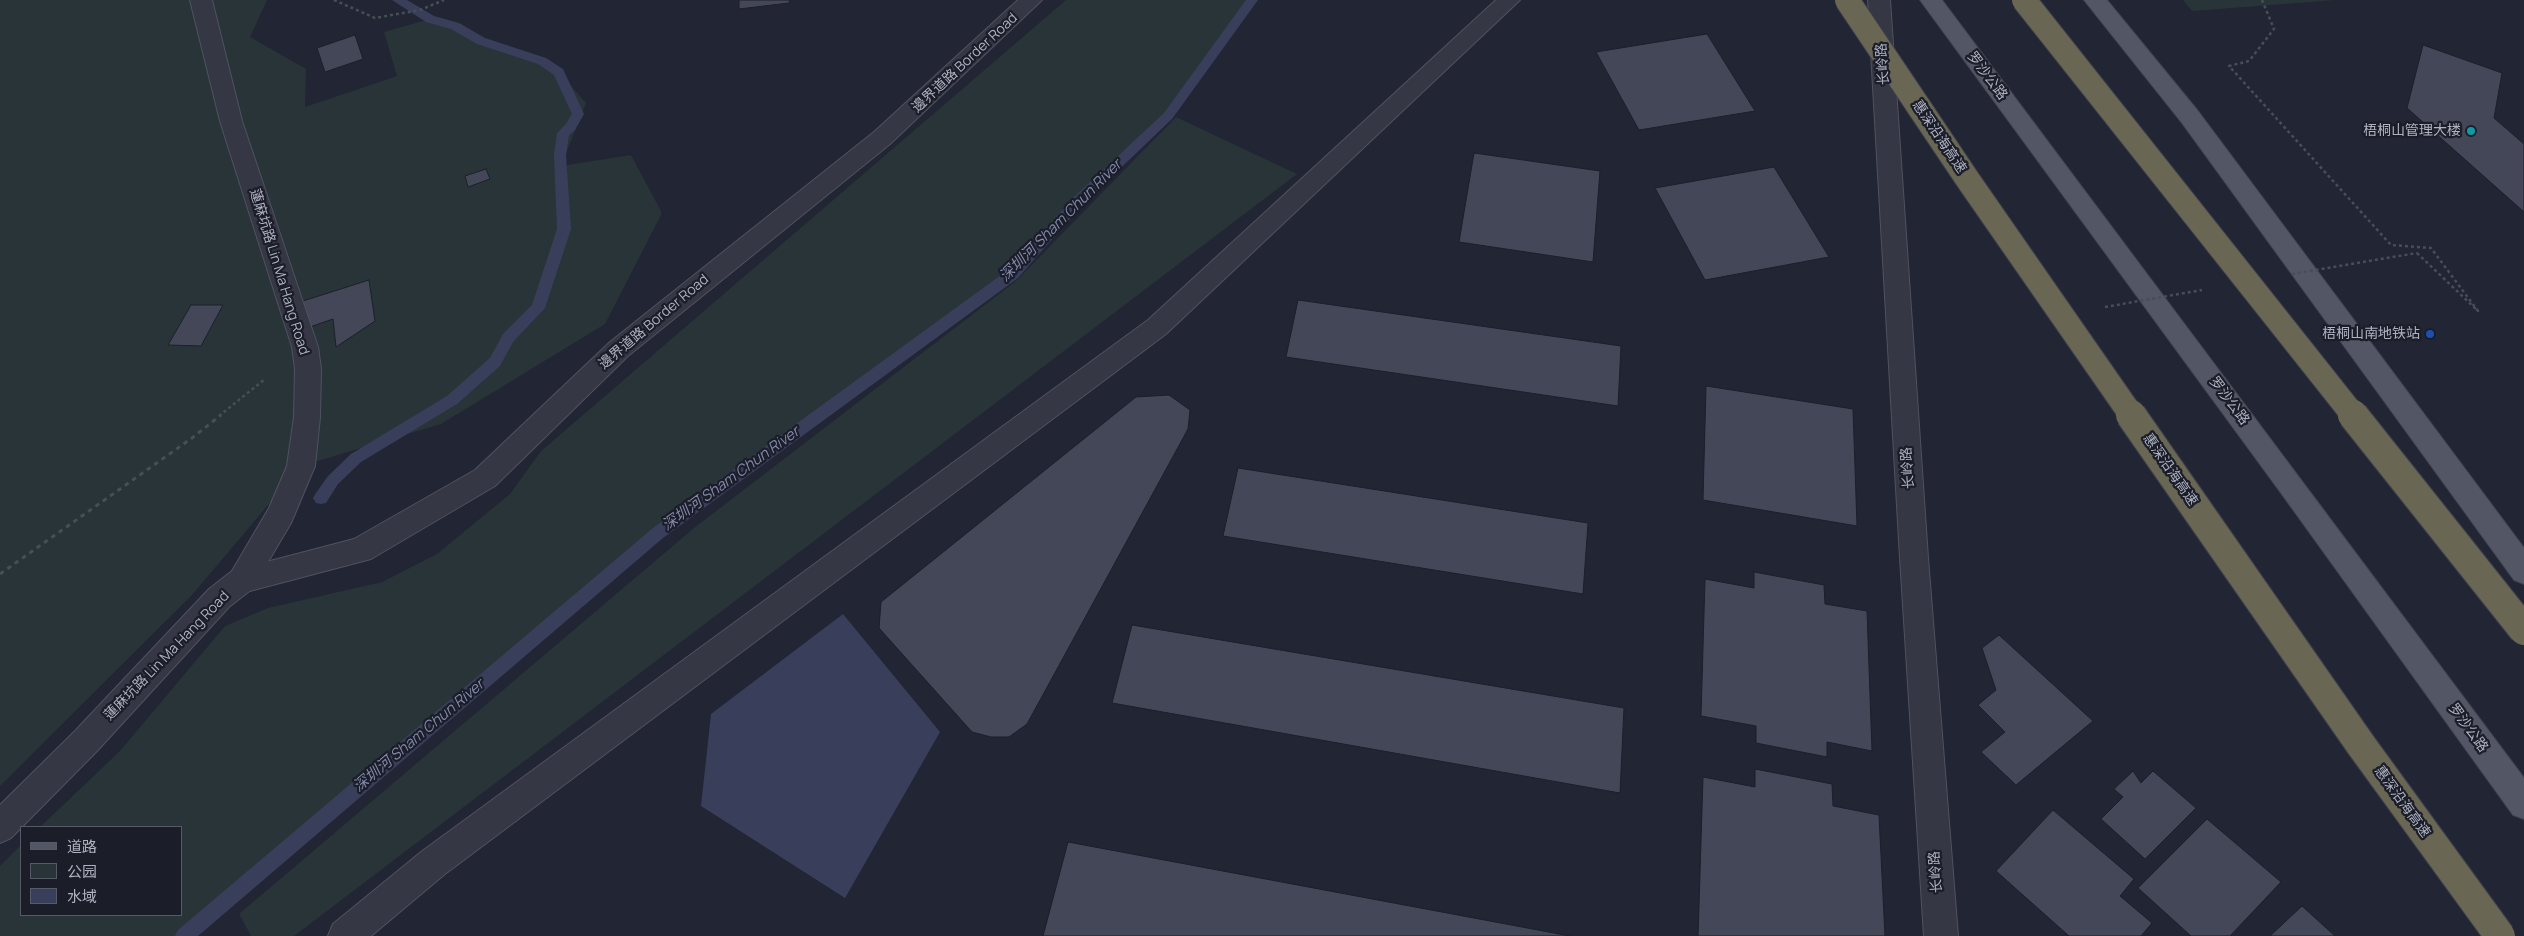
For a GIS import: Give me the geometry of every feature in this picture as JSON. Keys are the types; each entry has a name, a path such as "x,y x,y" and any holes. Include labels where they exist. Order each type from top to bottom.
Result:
{"highway":[{"name":"惠深沿海高速","path":"1847,0 1968,180 2360,745 2500,936"},
{"path":"2024,0 2524,630"}],"main road":[{"name":"罗沙公路","path":"1931,0 2286,477 2524,804"},
{"path":"2095,0 2190,116 2524,571"}],"street":[{"name":"蓮麻坑路 Lin Ma Hang Road","path":"0,827 106,720 219,598 242,580 281,514 301,466 307,417 308,369 305,347 231,122 201,0"},
{"name":"邊界道路 Border Road","path":"242,580 362,550 485,478 619,349 882,138 1030,0"},
{"path":"345,936 433,863 1157,327 1509,0"},
{"name":"长岭路","path":"1879,0 1914,558 1941,936"}],"path":[{"path":"334,0 375,18 420,10 444,0"},
{"path":"2262,0 2274,29 2249,61 2229,66 2391,245 2430,248 2478,311 2417,252"},
{"path":"0,574 192,438 305,347"}],"green space":[{"path":"0,0 267,0 250,37 306,69 305,107 397,76 384,32 430,19 559,72 586,103 561,166 631,155 662,213 605,324 441,424 301,466 192,595 0,786"},
{"path":"1066,0 1256,0 1168,116 1099,181 1025,261 675,520 186,936 0,936 0,866 20,846 20,916 182,916 182,826 41,826 120,751 225,626 268,608 382,582 437,554 510,494 541,451"},
{"path":"2183,0 2336,0 2192,11"},
{"path":"1176,117 1297,174 294,936 251,936 239,914 694,528 1016,281"}],"water":[{"path":"843,614 940,732 845,898 701,806 711,714"}],"building":[{"path":"739,0 790,0 789,3 739,9"},
{"path":"1707,34 1755,111 1639,130 1596,52"},
{"path":"355,35 363,59 325,72 317,48"},
{"name":"梧桐山管理大楼","path":"2423,45 2502,73 2494,118 2524,144 2524,212 2407,108"},
{"path":"1474,153 1600,171 1593,262 1459,242"},
{"path":"1774,167 1829,257 1705,280 1655,188"},
{"path":"486,169 490,179 468,187 465,176"},
{"path":"369,280 375,321 336,347 333,319 307,328 303,301"},
{"path":"1298,300 1621,346 1618,406 1286,357"},
{"path":"191,305 223,305 201,346 168,345"},
{"path":"1706,386 1853,409 1857,526 1703,500"},
{"path":"1169,395 1190,410 1188,429 1027,724 1009,737 991,737 972,732 879,628 881,602 1136,397"},
{"path":"1238,468 1588,523 1583,594 1223,536"},
{"path":"1754,572 1824,585 1825,604 1867,611 1872,751 1827,742 1827,757 1756,743 1756,726 1701,716 1705,579 1754,588"},
{"path":"1132,625 1624,708 1620,793 1112,703"},
{"path":"1999,635 2093,721 2016,785 1981,752 2005,732 1978,705 1996,690 1982,648"},
{"path":"1755,769 1832,784 1833,806 1879,815 1885,936 1698,936 1703,777 1755,787"},
{"path":"2133,771 2141,783 2153,771 2196,808 2145,859 2101,819 2123,797 2114,789"},
{"path":"2053,810 2134,879 2120,896 2152,923 2141,936 2069,936 1996,871"},
{"path":"2207,819 2281,882 2230,936 2191,936 2138,888"},
{"path":"1068,842 1570,936 1043,936"},
{"path":"2302,906 2335,936 2270,936"}],"waterway":[{"path":"321,498 333,480 356,458 452,400 495,362 508,338 538,308 564,229 560,155 563,133 571,127 578,114 559,72 542,61 481,41 455,26 430,19 398,0"},
{"name":"深圳河 Sham Chun River","path":"184,936 658,533 1013,274 1078,201 1168,116 1252,0"}],"place":[{"name":"梧桐山管理大楼","path":"2471,131"},
{"name":"梧桐山南地铁站","path":"2430,334"}]}
